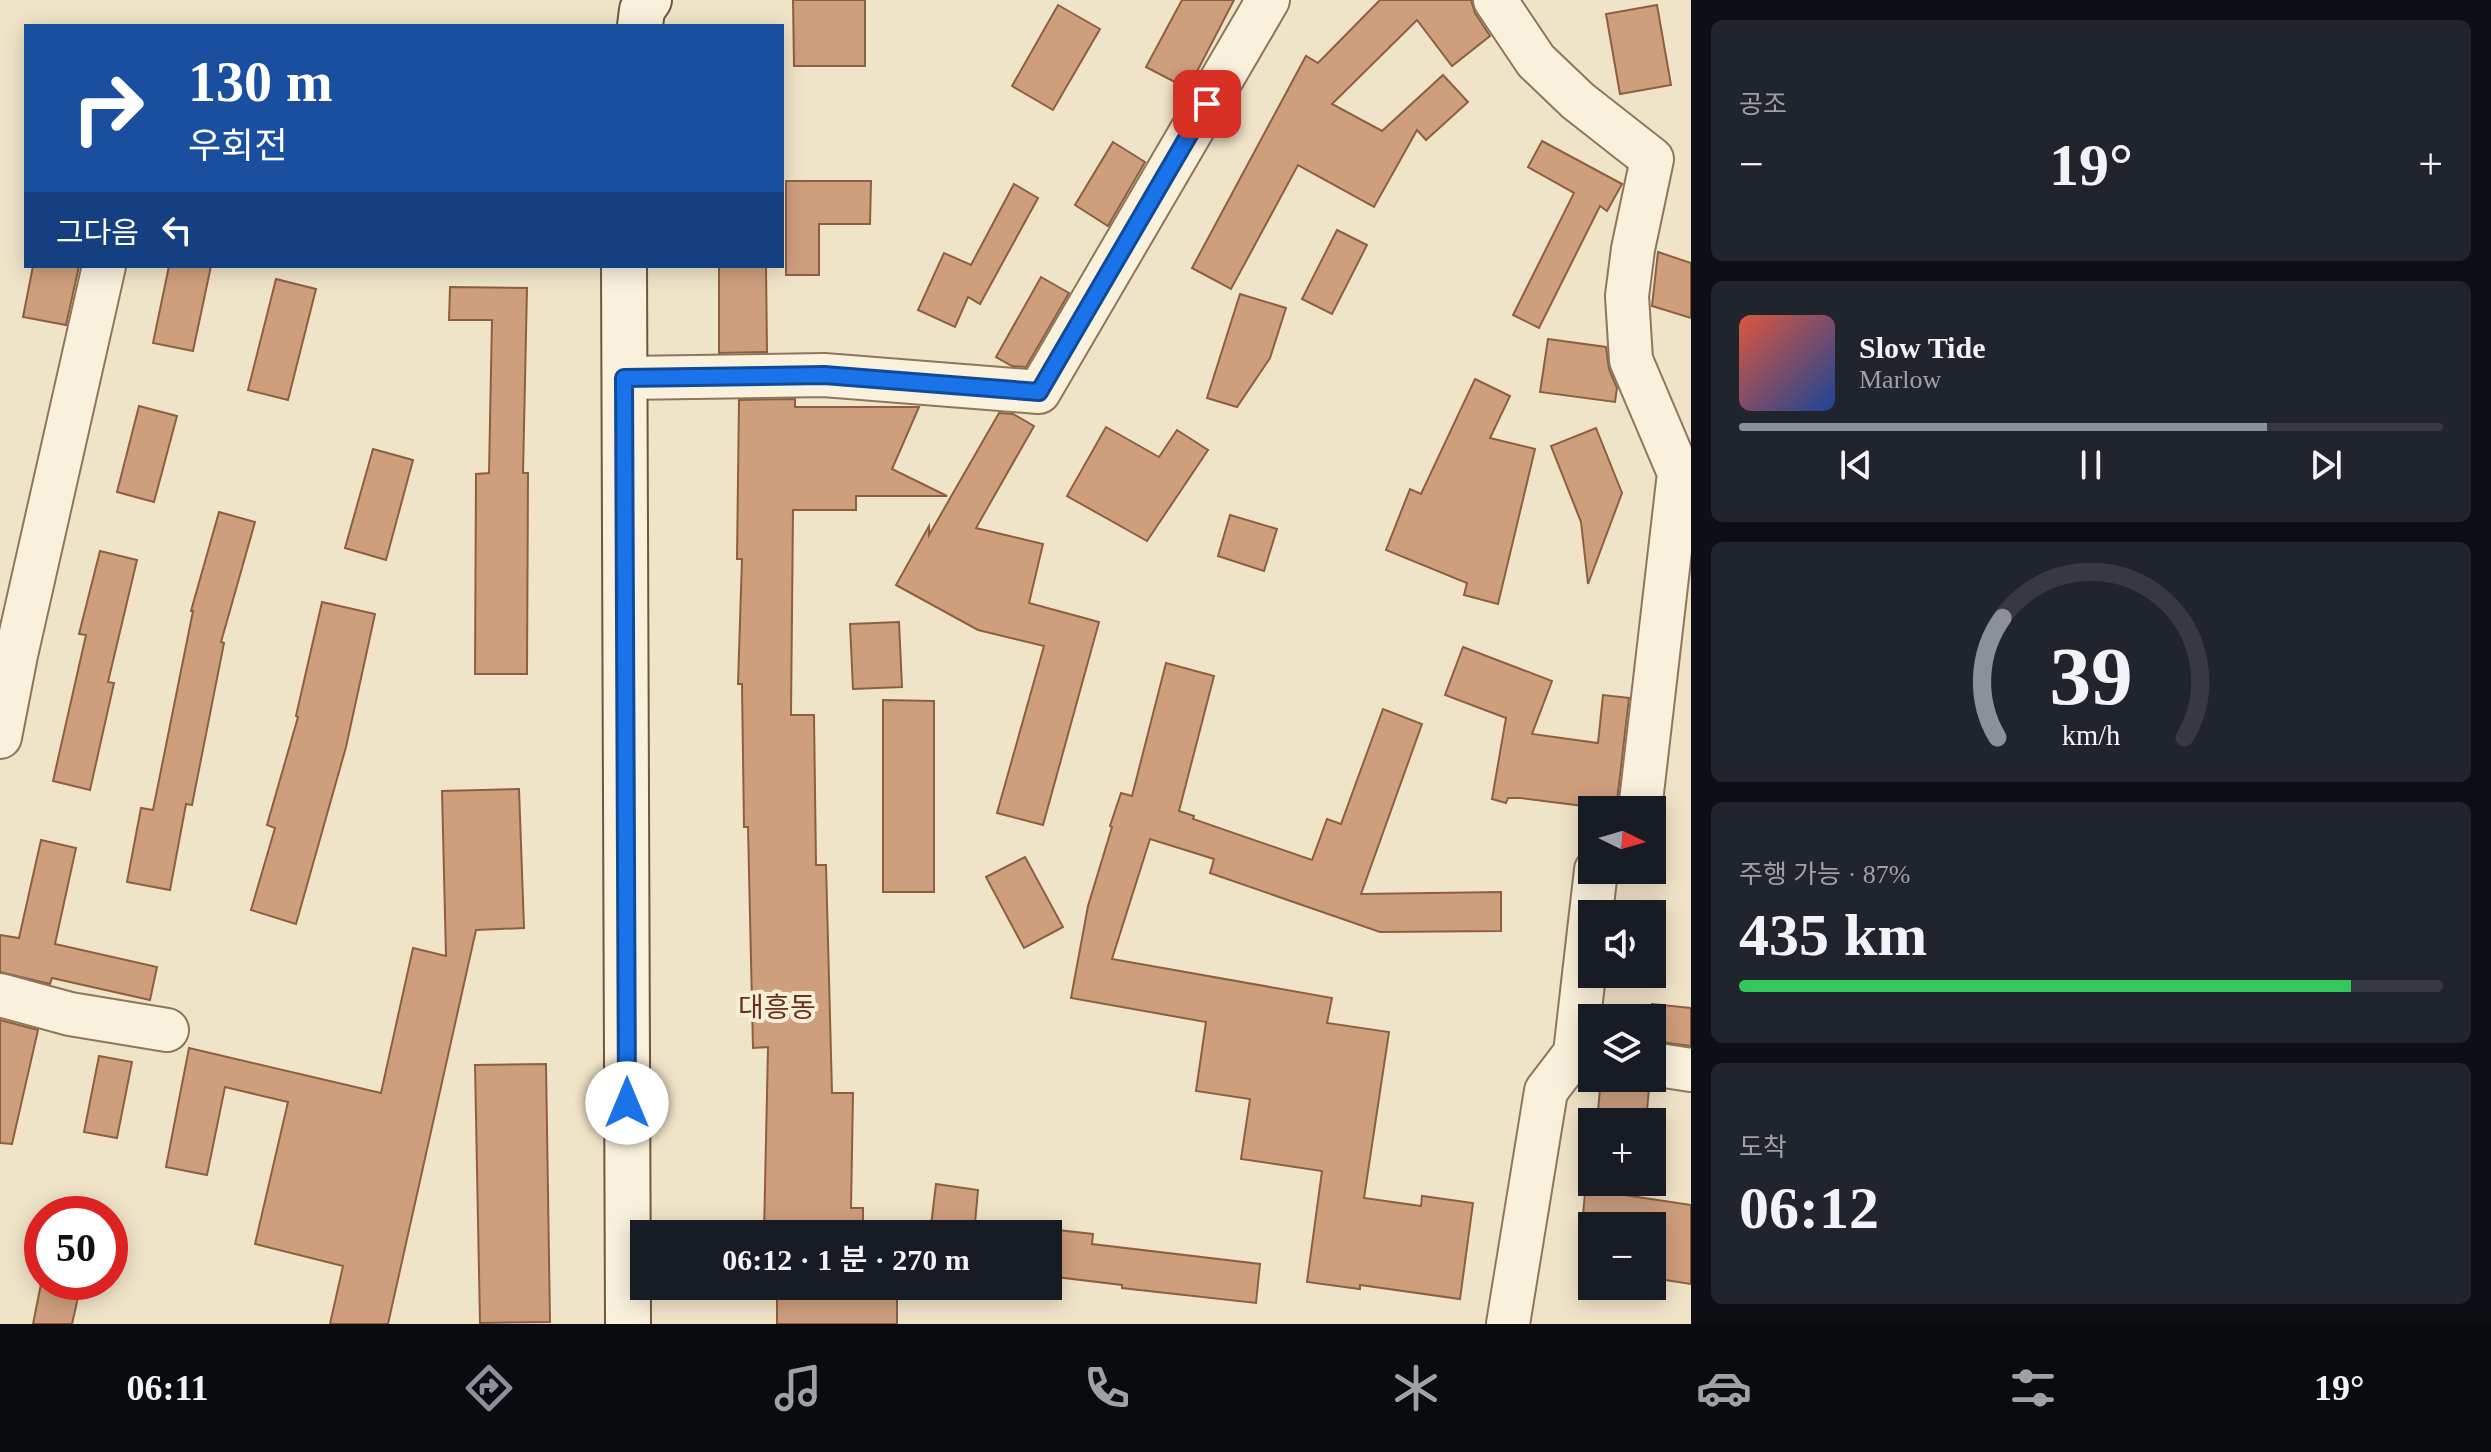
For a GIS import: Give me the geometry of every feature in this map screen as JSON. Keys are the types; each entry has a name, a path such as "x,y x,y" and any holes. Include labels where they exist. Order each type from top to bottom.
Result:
{"main road":[{"path":"640,24 642,10 649,0"},
{"path":"624,268 628,1324"}],"street":[{"path":"624,378 824,375 1039,392 1268,0"},
{"path":"1495,0 1536,61 1578,101 1652,159 1633,249 1627,296 1631,360 1679,473 1642,796"},
{"path":"0,737 104,268"},
{"path":"1587,1004 1595,884"},
{"path":"0,995 70,1014 167,1030"},
{"path":"1508,1324 1546,1091 1578,1060"},
{"path":"1666,1066 1691,1070"}],"building":[{"path":"793,0 865,0 865,66 794,66"},
{"path":"1182,0 1234,0 1188,89 1146,67"},
{"path":"1380,0 1471,0 1475,13 1490,36 1452,66 1417,20 1332,104 1382,131 1443,75 1468,102 1426,140 1417,130 1374,207 1298,165 1231,289 1192,268 1306,56 1318,63"},
{"path":"1058,5 1100,29 1053,110 1012,86"},
{"path":"1657,5 1671,85 1620,94 1606,14"},
{"path":"1542,141 1622,184 1607,211 1600,206 1539,328 1513,315 1574,193 1528,167"},
{"path":"1113,142 1145,162 1108,226 1075,205"},
{"path":"786,181 871,181 870,224 819,224 819,275 786,275"},
{"path":"1014,184 1038,198 980,304 968,297 955,327 918,310 944,253 971,265"},
{"path":"1337,230 1367,245 1332,314 1302,299"},
{"path":"1658,252 1691,263 1691,318 1652,306"},
{"path":"33,268 79,268 66,325 23,317"},
{"path":"169,268 211,268 193,351 153,343"},
{"path":"719,268 766,268 767,352 719,353"},
{"path":"1041,277 1069,293 1026,367 1012,366 996,357"},
{"path":"276,279 316,289 288,400 248,390"},
{"path":"450,287 527,288 523,473 528,473 527,674 475,674 476,474 489,473 492,320 449,320"},
{"path":"1240,294 1286,308 1270,358 1237,407 1207,398"},
{"path":"1548,339 1606,347 1609,369 1617,388 1615,402 1540,392"},
{"path":"1475,379 1510,396 1490,438 1535,449 1498,604 1464,595 1467,583 1386,550 1410,489 1421,494"},
{"path":"795,399 795,407 919,407 892,469 947,496 856,496 856,510 793,510 791,715 814,715 816,865 826,865 832,1093 853,1093 851,1208 863,1208 863,1220 764,1220 768,1047 753,1048 748,827 744,827 742,684 738,684 742,559 737,559 739,400"},
{"path":"139,406 177,416 154,502 117,492"},
{"path":"999,413 1013,414 1034,426 976,528 1043,544 1029,603 1099,622 1043,825 997,813 1044,646 978,630 896,585 929,526 929,535"},
{"path":"1106,427 1159,457 1177,430 1208,450 1147,541 1067,496"},
{"path":"1596,428 1622,493 1588,584 1581,522 1551,446"},
{"path":"373,449 413,460 386,560 345,548"},
{"path":"219,512 255,522 221,642 224,643 192,805 186,804 170,890 127,882 141,808 153,810 191,611"},
{"path":"1230,515 1277,529 1264,571 1218,556"},
{"path":"100,551 137,560 108,682 114,683 90,790 53,781 86,635 79,634"},
{"path":"322,602 375,614 346,747 296,924 251,910 275,828 267,825 298,717"},
{"path":"899,622 902,687 853,689 850,624"},
{"path":"1463,647 1552,681 1532,734 1598,743 1603,695 1629,698 1618,796 1578,796 1578,805 1521,798 1508,798 1506,803 1492,799 1506,718 1445,695"},
{"path":"1166,663 1214,676 1179,811 1194,816 1193,819 1312,860 1327,819 1341,824 1383,709 1422,724 1361,894 1501,892 1501,931 1380,932 1210,873 1214,859 1150,839 1112,959 1332,998 1327,1023 1389,1032 1364,1198 1421,1206 1422,1196 1473,1203 1460,1299 1360,1285 1360,1289 1307,1282 1322,1171 1241,1159 1250,1099 1196,1091 1206,1022 1071,998 1088,906 1110,826 1121,793 1132,796"},
{"path":"883,700 934,701 934,892 883,892"},
{"path":"519,789 524,928 476,930 388,1324 330,1324 343,1266 255,1244 288,1102 225,1087 207,1175 166,1167 189,1048 381,1093 413,948 446,956 442,791"},
{"path":"41,840 76,848 55,944 157,967 150,1000 52,978 50,984 0,972 0,935 19,938"},
{"path":"1025,857 1063,927 1024,948 986,877"},
{"path":"1666,1005 1691,1008 1691,1046 1666,1043"},
{"path":"0,1020 38,1030 12,1144 0,1143"},
{"path":"99,1056 132,1062 117,1138 84,1132"},
{"path":"546,1064 550,1322 480,1323 475,1065"},
{"path":"1600,1092 1649,1092 1647,1108 1598,1108"},
{"path":"936,1184 978,1190 975,1220 932,1220"},
{"path":"1585,1196 1631,1196 1691,1205 1691,1284 1666,1280 1666,1212 1583,1212"},
{"path":"1062,1231 1093,1234 1092,1244 1260,1264 1256,1303 1122,1288 1122,1285 1062,1278"},
{"path":"38,1300 77,1300 72,1324 33,1324"},
{"path":"777,1300 897,1300 897,1324 777,1324"}],"district":[{"name":"대흥동","path":"777,1007"}],"route":[{"path":"627,1103 624,378 824,375 1039,392 1207,104"}]}
